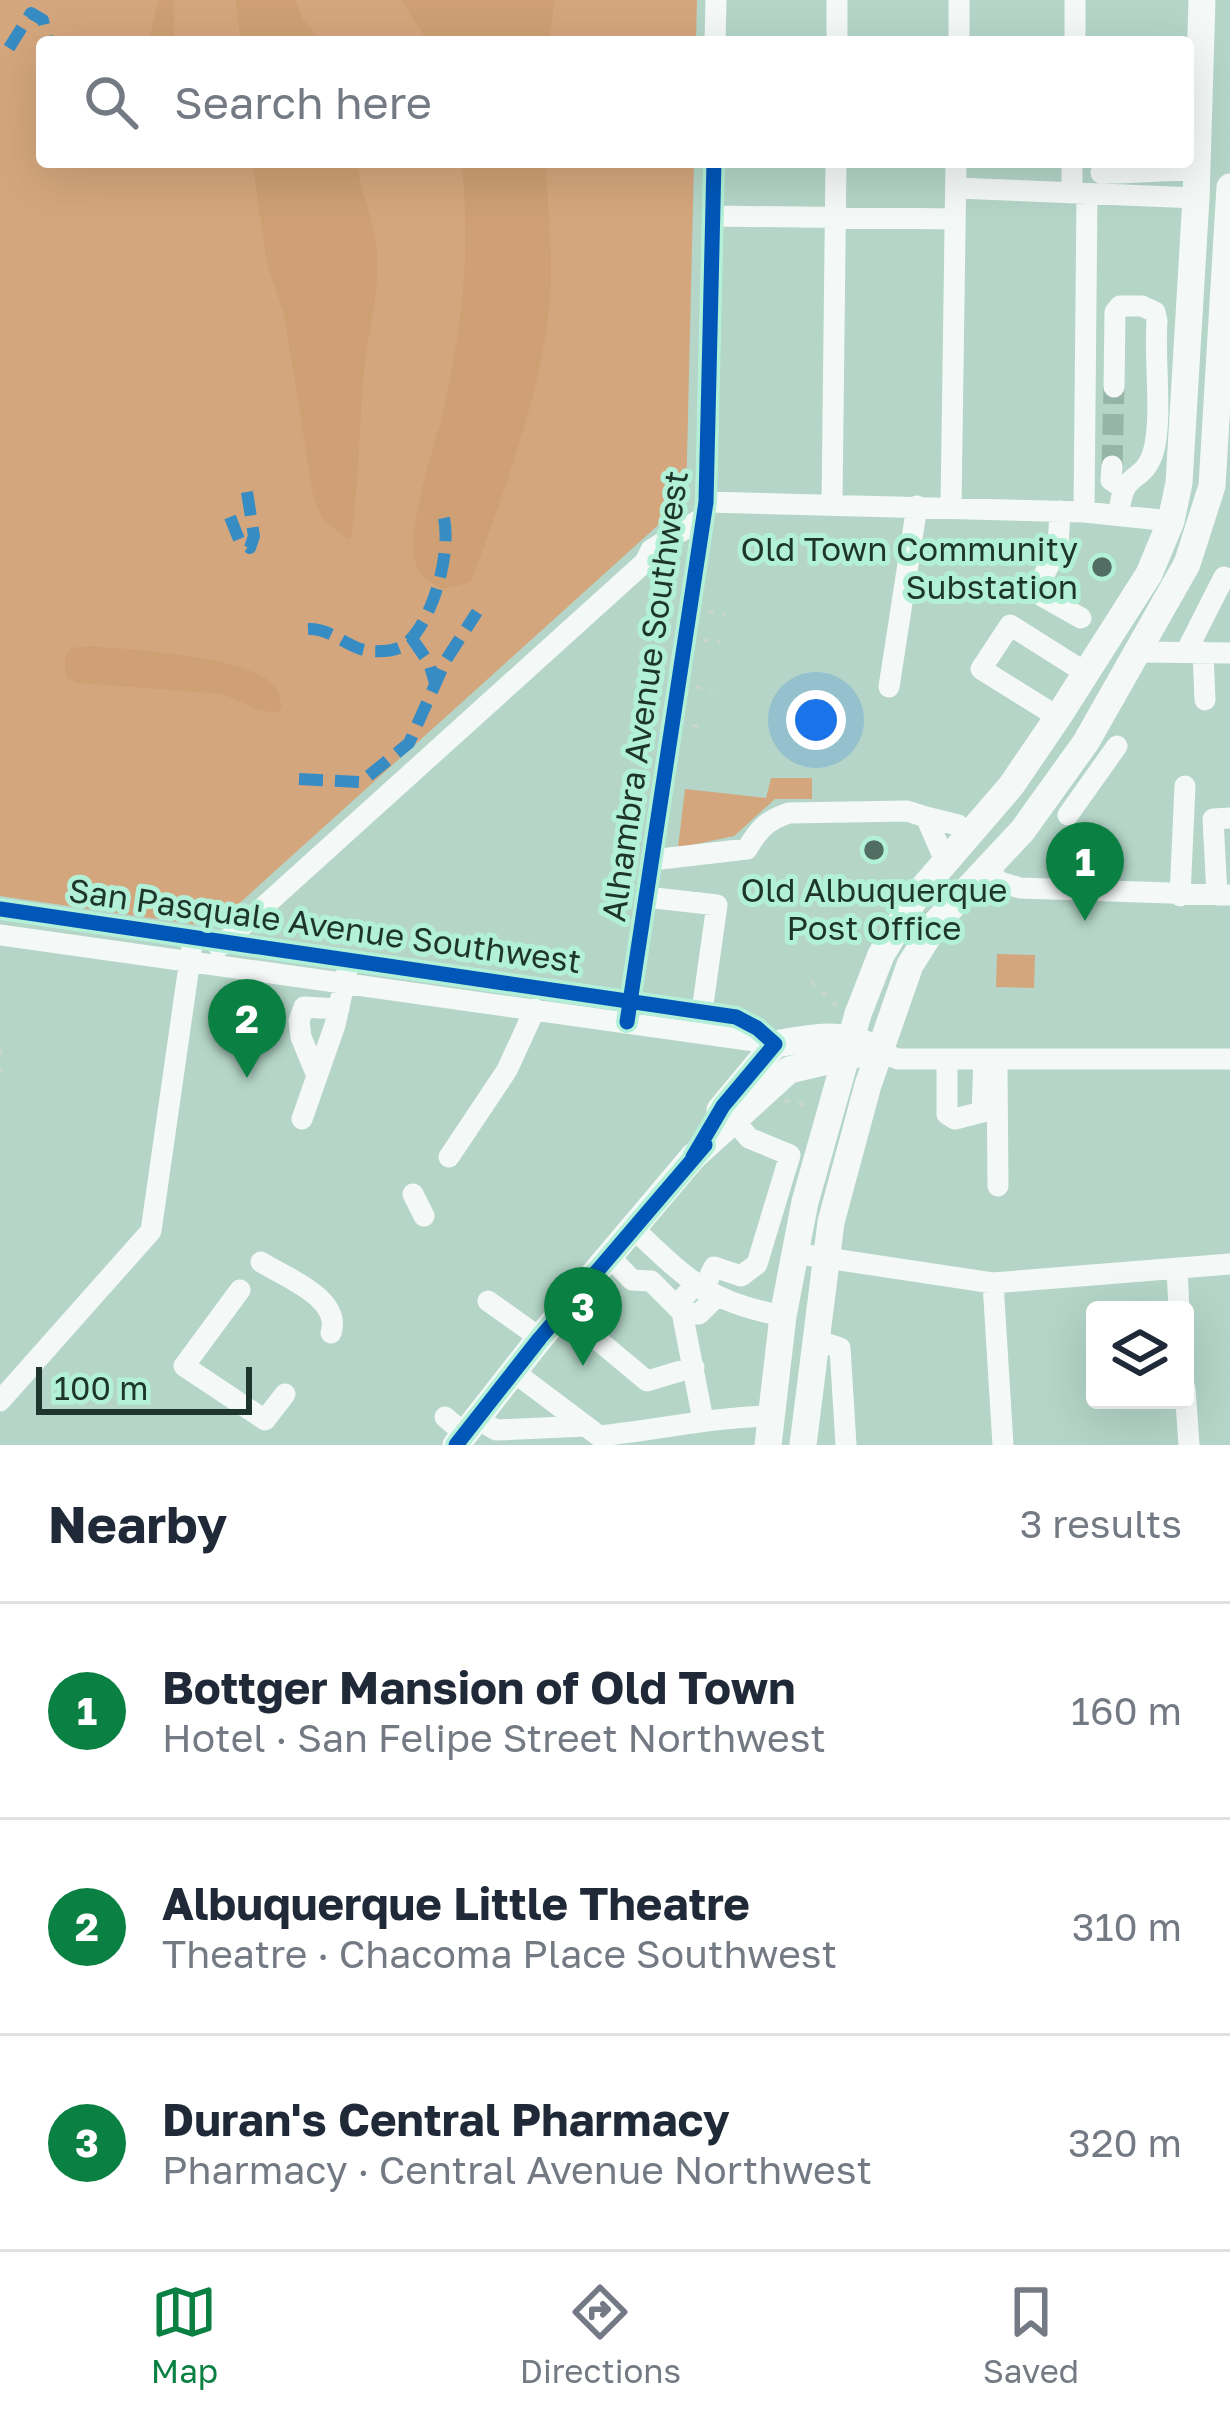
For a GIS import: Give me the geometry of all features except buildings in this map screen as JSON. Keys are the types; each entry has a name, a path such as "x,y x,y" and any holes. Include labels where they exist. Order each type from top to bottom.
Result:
{"main road":[{"path":"1194,114 1202,0"},
{"path":"768,1445 794,1253 849,1046 890,937 917,895 1025,768 1149,574 1171,521 1179,483 1169,424 1196,185 1194,147"},
{"path":"799,1445 824,1259 842,1179 899,992 922,942 1023,830 1073,761 1187,564 1216,524 1212,486 1226,334 1230,187"},
{"path":"1171,521 1216,524"},
{"path":"461,1429 693,1157 723,1106 775,1044 824,1036 879,1052"},
{"path":"693,1157 741,1129 789,1070 849,1046"},
{"path":"783,1316 799,1318 801,1332 794,1390 799,1445"}],"street":[{"path":"715,36 716,0"},
{"path":"837,0 837,36"},
{"path":"958,36 959,0"},
{"path":"1075,36 1076,0"},
{"name":"Alhambra Avenue Southwest","path":"627,1022 705,509 714,168"},
{"path":"832,504 836,168"},
{"path":"951,507 956,168"},
{"path":"956,188 1092,183 1168,169 1196,185"},
{"path":"1084,512 1092,183"},
{"path":"713,215 956,219"},
{"path":"1084,482 1128,480 1144,472 1169,424 1155,312 1142,306 1120,306 1115,312 1114,388"},
{"path":"1116,478 1120,515"},
{"path":"889,687 917,506"},
{"path":"195,962 225,941 645,562 651,550 705,509 917,506 1084,512 1171,521"},
{"path":"1060,512 1058,548 1035,592 1081,618"},
{"path":"645,562 667,556 696,559"},
{"path":"1205,700 1195,652 1224,578"},
{"path":"1058,717 981,669 1010,625 1086,673"},
{"path":"1140,652 1230,652"},
{"path":"1068,814 1117,746"},
{"path":"1180,896 1185,786"},
{"path":"652,860 747,849 771,818 790,813 907,811 958,825 970,835"},
{"path":"926,817 946,863"},
{"path":"986,869 1000,882 1020,888 1223,895 1213,819 1230,818"},
{"path":"646,897 717,905 702,1011"},
{"path":"267,903 262,930 275,948"},
{"name":"San Pasquale Avenue Southwest","path":"0,909 736,1016 775,1044"},
{"name":"San Pasquale Avenue Southwest","path":"0,935 775,1044"},
{"path":"0,1401 151,1231 195,962 193,936"},
{"path":"302,1119 339,1009 350,959"},
{"path":"317,1076 299,1021 304,1007 339,1009"},
{"path":"449,1156 502,1078 535,1010"},
{"path":"879,1052 898,1059 1230,1060"},
{"path":"947,1059 947,1114 955,1119 982,1112 990,1059"},
{"path":"990,1059 998,1186"},
{"path":"703,1420 682,1298 704,1291 714,1268 741,1276 757,1264 790,1154 741,1129"},
{"path":"413,1194 424,1216"},
{"path":"634,1228 704,1291 748,1310 783,1316"},
{"path":"794,1253 993,1283 1230,1264"},
{"path":"610,1257 632,1280 651,1281 682,1312"},
{"path":"261,1262 328,1305 334,1319 331,1334"},
{"path":"1177,1268 1179,1301"},
{"path":"993,1283 1003,1445"},
{"path":"240,1290 184,1366 265,1420 285,1394"},
{"path":"488,1301 540,1338"},
{"path":"563,1311 647,1381 694,1367"},
{"path":"816,1340 840,1348 846,1445"},
{"path":"514,1372 599,1436 703,1420 771,1416"},
{"path":"1186,1409 1189,1445"},
{"path":"461,1429 586,1426"}],"path":[{"path":"706,611 725,614"},
{"path":"696,639 721,642"},
{"path":"688,686 713,690"},
{"path":"691,724 707,728"},
{"path":"811,981 840,1009"},
{"path":"0,1055 3,1040"},
{"path":"779,1102 797,1103 811,1114"}],"shaded area":[{"path":"0,0 697,0 696,36 36,36 36,168 694,168 686,500 213,927 0,896"},
{"path":"158,0 174,0 174,36 150,36"},
{"path":"236,0 295,0 316,36 239,36"},
{"path":"401,0 555,0 550,36 424,36"},
{"path":"253,168 358,168 376,241 377,267 354,516 347,539 322,518 313,495 284,314 267,263"},
{"path":"462,168 546,168 551,277 540,364 509,477 471,582 444,589 421,573 413,542 456,344 465,252"},
{"path":"72,648 188,656 243,668 276,688 282,707 277,713 223,694 79,683 66,678 65,657"},
{"path":"771,778 812,778 812,799 775,799 734,836 678,848 685,789 766,798"},
{"path":"997,954 1035,955 1034,988 996,987"}],"tunnel":[{"path":"1112,466 1114,387"}],"marked path":[{"path":"9,48 31,13 43,20 47,36"},
{"path":"230,517 240,542 250,548 254,536 247,492"},
{"path":"308,629 370,651 407,643 425,618 438,584 445,549 444,518"},
{"path":"299,779 361,782 409,743 446,660 477,612"},
{"path":"411,637 429,663 435,683"}],"cycle path":[{"path":"627,1022 706,502 714,168"},
{"path":"0,909 736,1017 775,1044 723,1106 693,1157"},
{"path":"456,1445 540,1338 705,1145"}],"place":[{"name":"Old Town Community Substation","path":"1102,567"},
{"name":"Old Albuquerque Post Office","path":"874,850"},
{"name":"Bottger Mansion of Old Town","path":"1085,921"},
{"name":"Albuquerque Little Theatre","path":"247,1078"},
{"name":"Duran's Central Pharmacy","path":"583,1366"}]}
